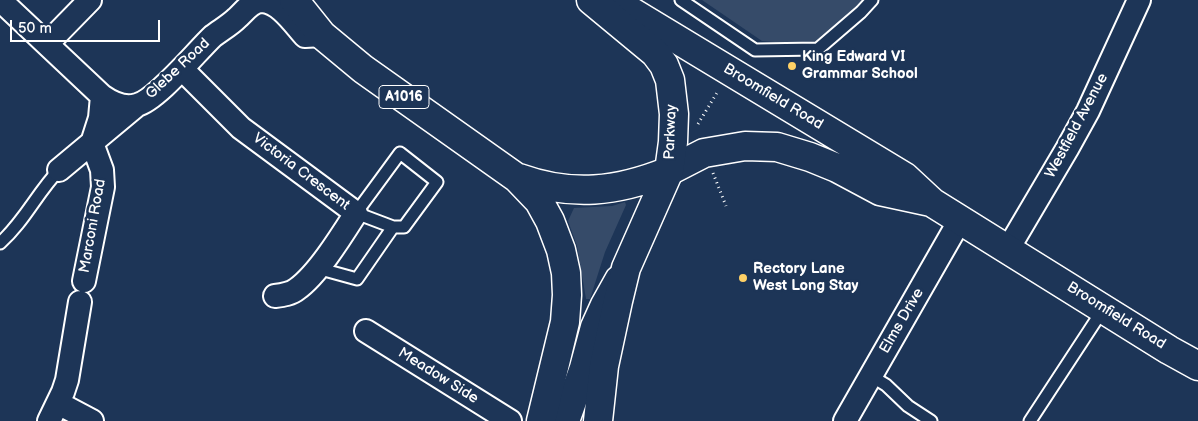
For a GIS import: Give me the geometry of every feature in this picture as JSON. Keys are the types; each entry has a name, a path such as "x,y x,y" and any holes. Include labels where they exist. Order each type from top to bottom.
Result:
{"main road":[{"name":"Parkway","path":"517,178 539,186 582,191 620,186 649,179 669,171 674,114 670,80 664,65 654,53 591,0"},
{"name":"Broomfield Road","path":"608,0 637,15 905,177 933,203 1169,350 1198,366"},
{"name":"Parkway","path":"286,3 363,69 517,178 539,201 550,221 561,250 566,273 567,295 565,322 546,417"},
{"name":"Broomfield Road","path":"669,171 704,153 745,146 777,147 810,156 880,191 933,203"},
{"path":"546,417 581,377 595,327 626,268 669,171"},
{"path":"598,421 604,366 626,268"}],"street":[{"name":"Glebe Road","path":"0,0 102,96 112,103 123,106 137,105 150,98 246,8 262,1 286,3"},
{"path":"47,44 90,0"},
{"name":"Glebe Road","path":"214,36 230,10 241,0"},
{"name":"Westfield Avenue","path":"1008,249 1088,111 1139,0"},
{"name":"Victoria Crescent","path":"182,69 241,128 356,213 336,245 298,289 288,294 275,296"},
{"path":"92,143 100,118 102,96"},
{"path":"59,170 137,105"},
{"name":"Marconi Road","path":"53,412 66,380 102,187 102,170 92,143"},
{"name":"Elms Drive","path":"844,421 960,220"},
{"name":"Meadow Side","path":"366,331 510,421"},
{"path":"53,412 92,421"}],"lane":[{"path":"681,0 755,50 818,49 872,0"},
{"path":"400,153 437,182 404,227 393,227 356,213 400,153"},
{"path":"0,242 21,221 46,184 59,170"},
{"path":"317,268 358,279 393,227"},
{"path":"1030,421 1104,308"},
{"path":"871,376 886,385 908,406 931,421"}],"path":[{"path":"694,131 719,90"},
{"path":"712,170 726,206"}],"shaded area":[{"path":"702,0 863,0 822,46 762,41"},
{"path":"625,202 626,205 605,252 590,299 586,299 577,246 568,221 574,208 612,206"}],"place":[{"name":"King Edward VI Grammar School","path":"792,66"},
{"name":"Rectory Lane West Long Stay","path":"743,278"}]}
